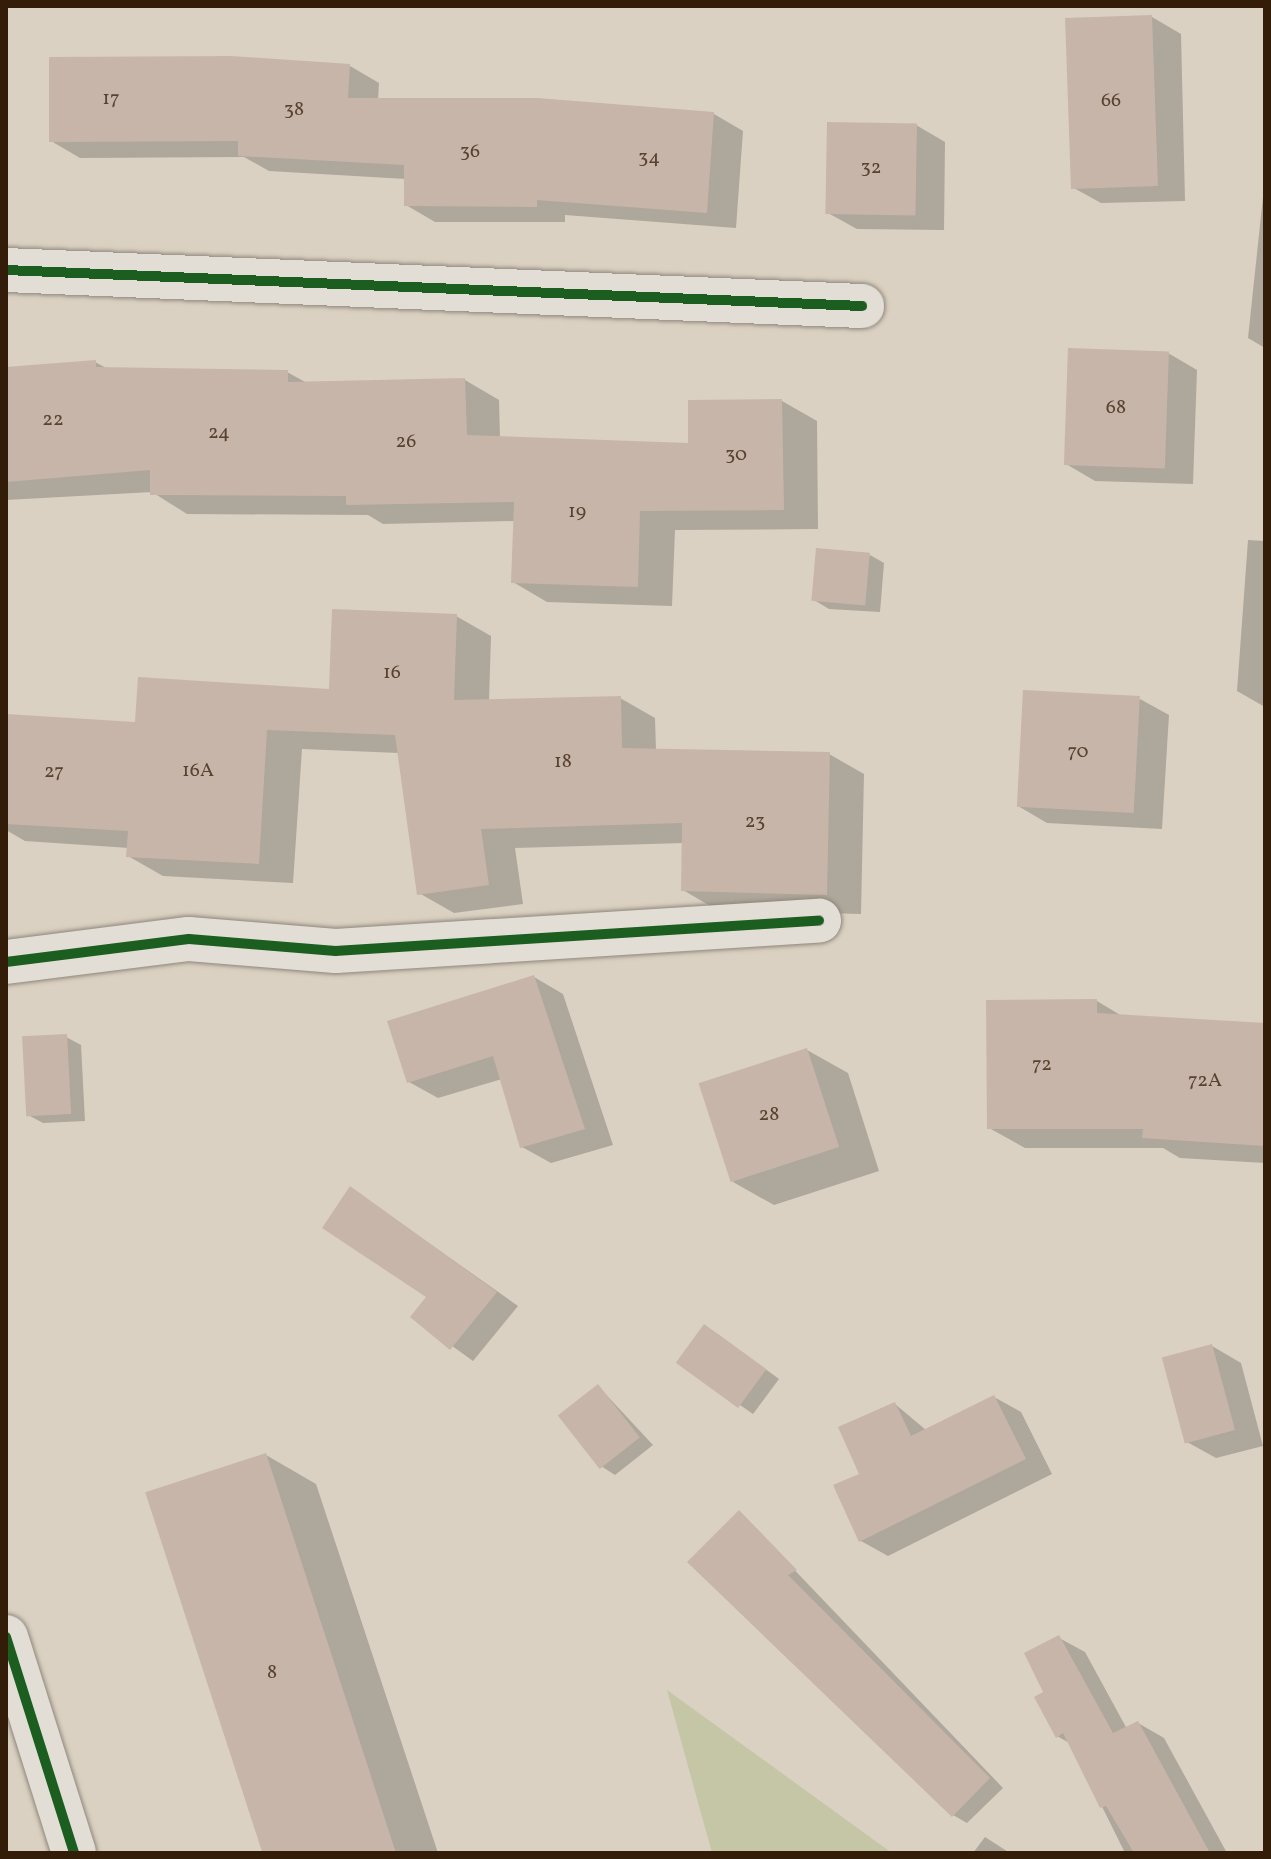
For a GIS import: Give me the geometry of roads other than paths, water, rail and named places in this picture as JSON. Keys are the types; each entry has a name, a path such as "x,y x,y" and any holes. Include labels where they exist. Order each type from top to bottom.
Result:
{"street":[{"path":"6,270 862,306"},
{"path":"6,962 189,939 336,951 819,921"},
{"path":"6,1637 74,1853"}]}
